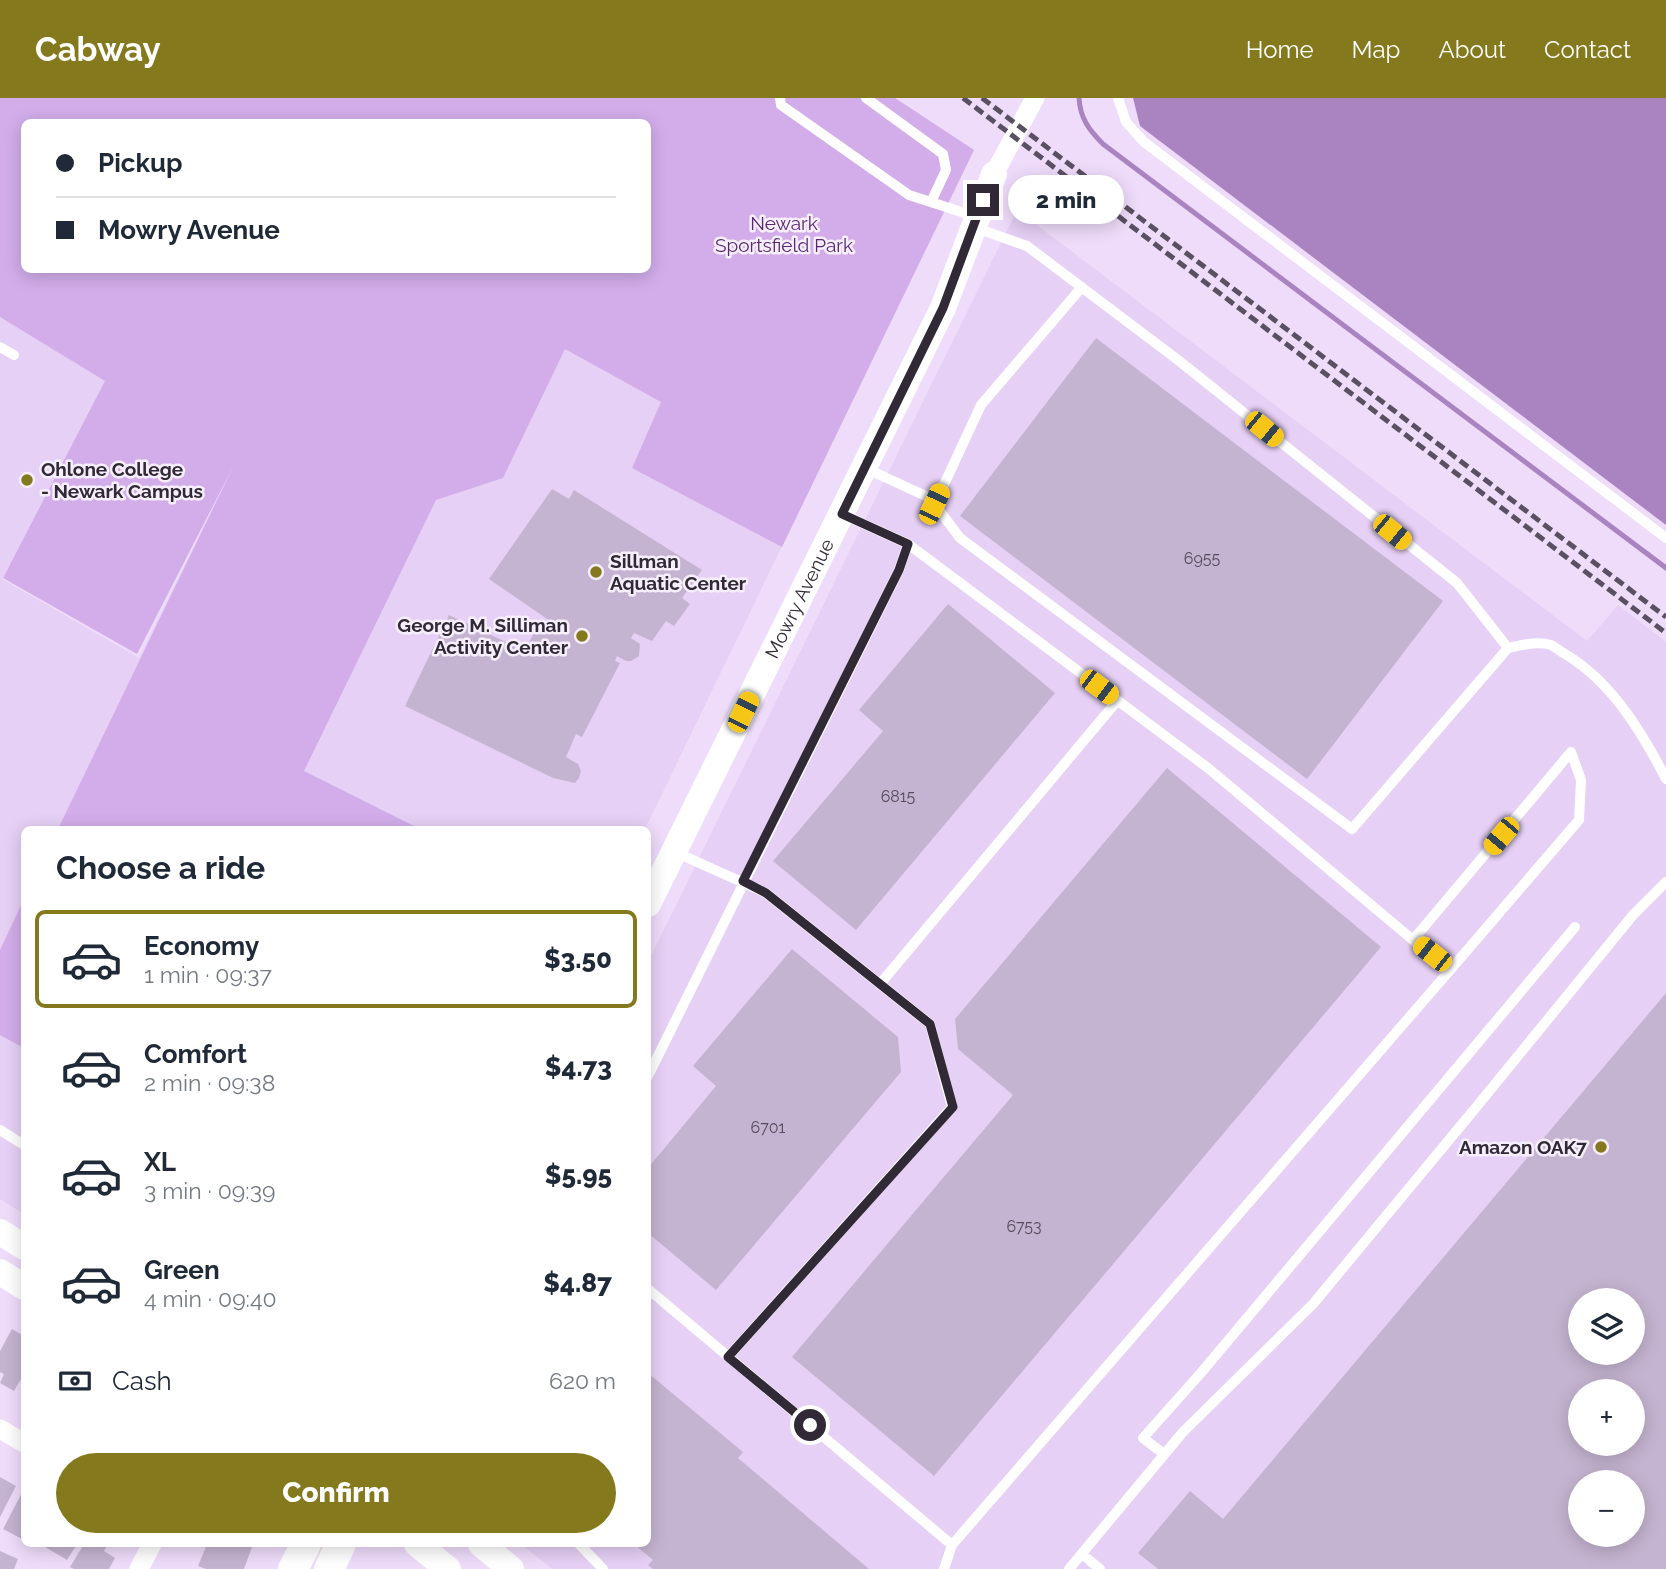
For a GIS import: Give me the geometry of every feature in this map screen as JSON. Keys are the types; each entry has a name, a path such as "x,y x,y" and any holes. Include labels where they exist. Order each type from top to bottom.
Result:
{"main road":[{"name":"Mowry Avenue","path":"651,898 943,308 994,174"},
{"path":"0,1232 21,1245"},
{"path":"0,1272 21,1284"},
{"path":"293,1569 304,1547"},
{"path":"329,1569 340,1547"},
{"path":"421,1547 448,1569"},
{"path":"485,1547 511,1569"}],"street":[{"name":"Mowry Avenue","path":"994,174 1031,100"},
{"path":"0,1429 21,1441"},
{"path":"139,1569 150,1547"}],"lane":[{"path":"780,98 781,105 909,195 931,202 1027,246 1082,287 1178,360 1457,583 1508,648"},
{"path":"866,98 943,154 946,170 931,202"},
{"path":"1118,98 1126,122 1144,142 1666,538"},
{"path":"934,504 981,405 1082,287"},
{"path":"0,346 14,355"},
{"path":"864,468 930,498 960,538 1352,829 1508,648 1529,643 1551,645 1576,660 1593,676 1613,696 1635,726 1666,779"},
{"path":"842,514 908,544 1208,768 1451,969"},
{"path":"651,1070 899,570 908,544"},
{"path":"880,984 1117,701"},
{"path":"944,1569 952,1545 1578,820 1581,780 1571,752 1413,940"},
{"path":"673,851 766,893 930,1024 953,1107 728,1357"},
{"path":"1069,1569 1183,1432 1313,1304 1633,915 1666,882"},
{"path":"1164,1454 1143,1438 1200,1374 1575,927"},
{"path":"0,1130 21,1143"},
{"path":"651,1292 952,1545"},
{"path":"582,1547 603,1569"},
{"path":"1082,1554 1100,1569"}],"shaded area":[{"path":"895,98 974,150 646,826 21,826 21,1212 0,1199 0,317 106,381 2,579 139,658 329,273 651,273 651,122"},
{"path":"1133,98 1666,98 1666,525 1140,126"},
{"path":"1017,210 1587,641 1618,605 1666,642 1666,1569 552,1569 525,1547 651,1547 651,956"}],"green space":[{"name":"Newark Sportsfield Park","path":"0,98 895,98 974,150 782,547 632,468 661,402 565,349 503,478 436,500 304,771 414,826 59,826 234,465 137,654 3,578 105,381 0,317"},
{"path":"21,905 21,1046 0,1035 0,950"}],"building":[{"path":"1096,338 1443,601 1307,779 960,516"},
{"name":"George M. Silliman Activity Center","path":"552,489 569,499 574,490 702,570 682,598 690,604 674,626 666,621 652,641 634,633 631,638 640,644 639,656 626,661 617,656 615,661 620,663 582,737 576,734 566,757 578,764 581,771 575,783 553,778 405,706 449,615 525,651 536,628 547,634 553,623 489,579"},
{"path":"948,604 1055,693 856,930 773,861 883,731 859,710"},
{"path":"1167,768 1381,947 934,1476 792,1357 1013,1095 958,1049 955,1019"},
{"path":"792,949 898,1037 901,1072 716,1290 651,1236 651,1164 716,1086 693,1066"},
{"name":"Amazon OAK7","path":"1666,993 1666,1569 1158,1569 1138,1553 1190,1491 1223,1519"},
{"path":"12,1329 21,1334 21,1379 14,1391 0,1383 4,1374 0,1372 0,1351"},
{"path":"651,1375 743,1452 738,1458 869,1569 653,1569 648,1565 653,1560 638,1547 651,1547"},
{"path":"0,1477 16,1486 0,1517"},
{"path":"21,1495 21,1538 3,1529"},
{"path":"45,1547 75,1547 67,1560"},
{"path":"82,1547 106,1547 104,1551 115,1558 109,1569 70,1567"},
{"path":"206,1547 252,1547 244,1569 206,1569 198,1566"},
{"path":"0,1551 18,1559 14,1569 0,1569"}],"waterway":[{"path":"1079,98 1086,123 1103,144 1666,568"}],"railway":[{"path":"963,98 1666,633"},
{"path":"982,98 1666,617"}],"place":[{"name":"Ohlone College - Newark Campus","path":"27,480"},
{"name":"Sillman Aquatic Center","path":"596,572"},
{"name":"George M. Silliman Activity Center","path":"582,636"},
{"name":"Amazon OAK7","path":"1601,1147"}],"route":[{"path":"810,1425 728,1357 953,1107 930,1024 766,893 743,881 899,570 908,544 842,514 943,308 983,200"}]}
